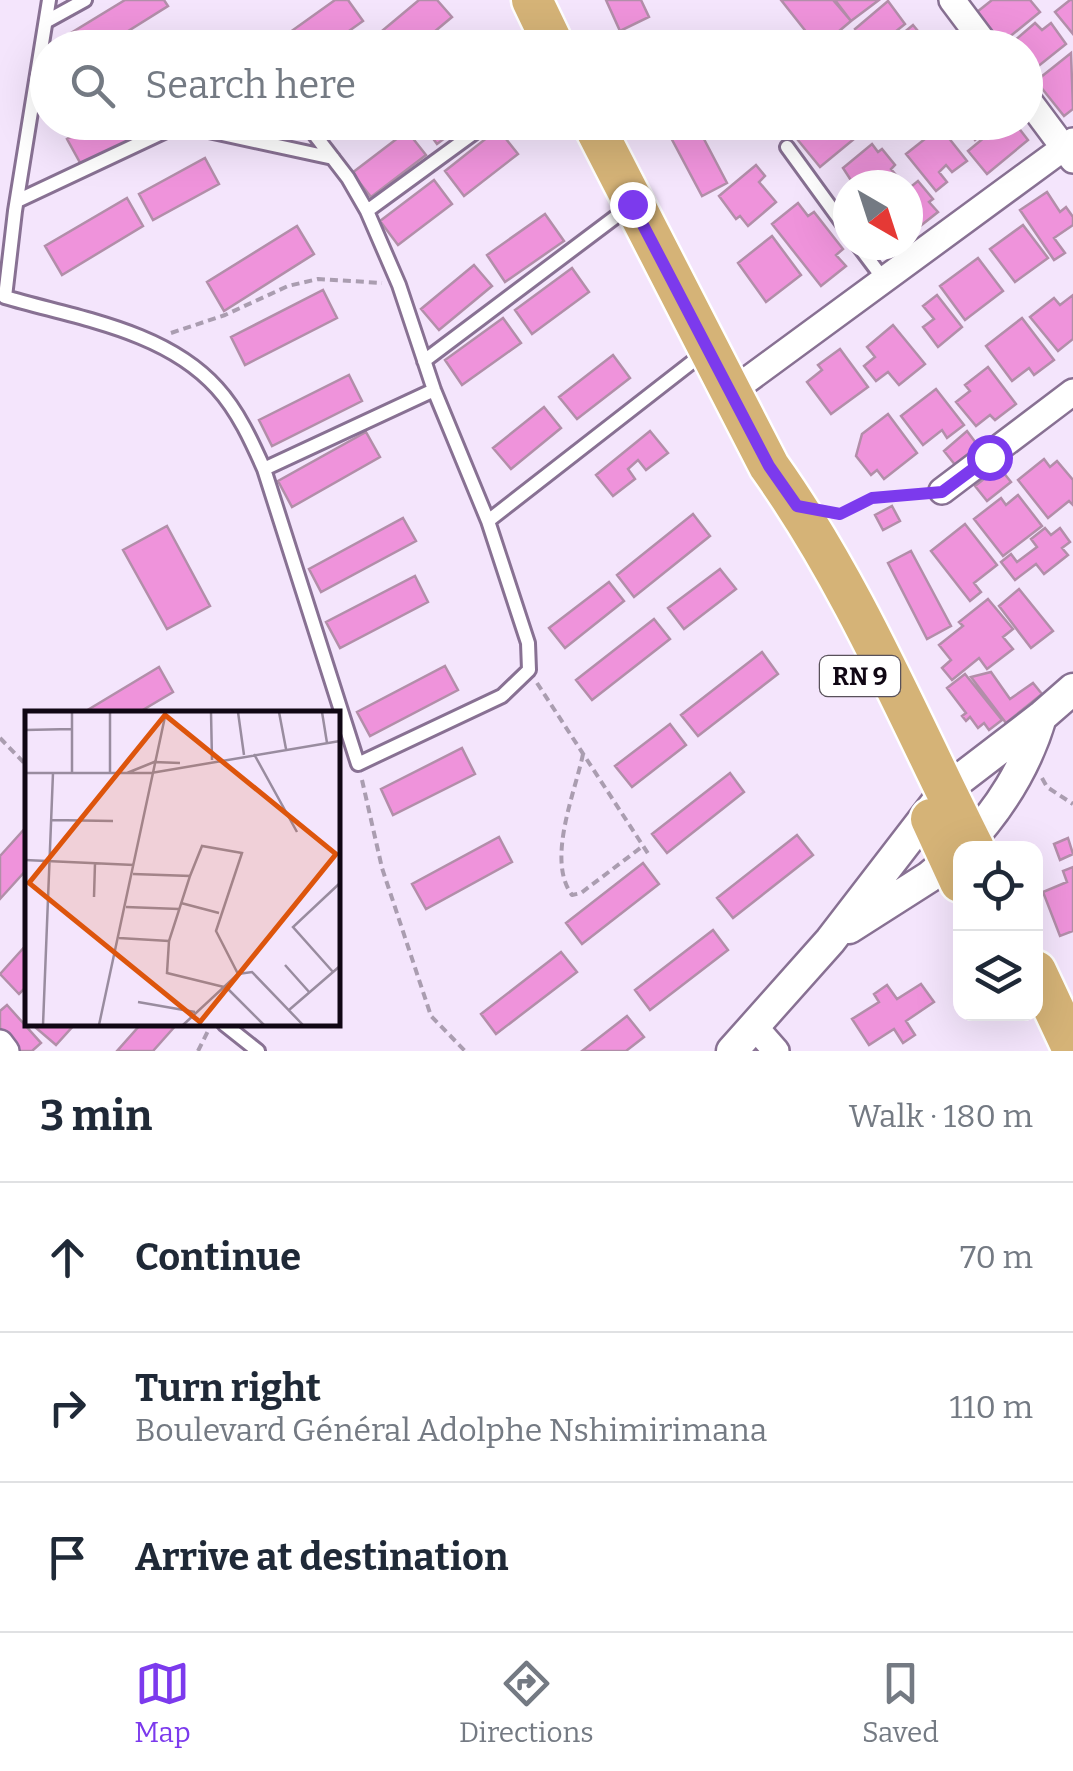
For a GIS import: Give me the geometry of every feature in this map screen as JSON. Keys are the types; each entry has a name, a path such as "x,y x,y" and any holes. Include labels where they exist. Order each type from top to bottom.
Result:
{"main road":[{"path":"532,0 546,30"},
{"name":"RN 9","path":"601,140 769,466 838,575 956,841"},
{"name":"RN 9","path":"769,466 780,512 937,801"},
{"path":"1043,985 1073,1050"},
{"path":"1032,1021 1051,1051"}],"street":[{"path":"952,0 974,30"},
{"path":"731,392 1070,150 1043,117"},
{"path":"942,492 1073,392"},
{"path":"732,1051 830,941 937,801 1073,689"},
{"path":"973,841 1029,757 1042,717"},
{"path":"830,941 953,862"},
{"path":"754,1026 776,1051"},
{"path":"0,1044 6,1051"}],"lane":[{"path":"45,30 49,0"},
{"path":"47,21 85,0"},
{"path":"30,106 10,207 2,301 148,339 199,371 219,390 249,436 264,469 358,764 502,696 529,670 528,643 488,521 434,390 400,285 367,211 319,140"},
{"path":"10,207 150,140"},
{"path":"254,140 333,158"},
{"path":"367,211 464,140"},
{"path":"787,147 833,211"},
{"path":"424,361 632,204"},
{"path":"869,260 885,281"},
{"path":"488,521 707,351"},
{"path":"264,469 434,390"},
{"path":"227,1026 258,1051"}],"path":[{"path":"148,339 200,325 288,286 351,280 400,285"},
{"path":"797,506 840,514 872,498 942,492"},
{"path":"529,670 650,855"},
{"path":"0,738 25,764"},
{"path":"583,754 574,799 562,826 563,883 572,895 581,893 643,846"},
{"path":"1029,757 1048,787 1073,804"},
{"path":"358,764 382,868 431,1016 465,1051"},
{"path":"198,1051 211,1026"}],"building":[{"path":"125,0 164,0 168,6 130,30 76,30"},
{"path":"335,0 348,0 363,21 350,30 293,30"},
{"path":"419,0 437,0 452,17 436,30 383,30"},
{"path":"606,0 641,0 649,17 620,30"},
{"path":"781,0 833,0 851,21 840,30 805,30"},
{"path":"835,0 879,0 851,21"},
{"path":"992,0 1030,0 1040,12 1018,30 992,30 977,12"},
{"path":"1073,0 1073,34 1055,12"},
{"path":"888,1 905,24 898,30 855,29"},
{"path":"1051,23 1066,44 1043,62 1042,30"},
{"path":"1071,53 1073,109 1064,116 1043,90 1043,75"},
{"path":"68,140 134,140 83,168"},
{"path":"395,140 414,140 426,155 371,197 352,173"},
{"path":"484,140 507,140 518,154 464,196 445,171"},
{"path":"672,140 704,140 727,183 702,196"},
{"path":"798,140 853,140 820,167"},
{"path":"924,140 950,140 967,161 952,172 946,165 939,172 947,182 936,191 923,170 906,154"},
{"path":"981,140 1028,140 987,174 968,151"},
{"path":"872,144 878,152 882,149 895,165 892,170 843,168"},
{"path":"205,158 219,184 153,220 139,194"},
{"path":"756,165 765,176 759,182 776,202 748,226 740,216 736,219 719,196"},
{"path":"434,180 452,204 398,245 380,221"},
{"path":"923,187 933,199 929,202 938,212 923,224"},
{"path":"1047,192 1060,212 1066,207 1073,217 1073,225 1054,238 1065,253 1054,260 1020,210"},
{"path":"127,198 143,226 62,275 45,246"},
{"path":"798,203 808,216 814,212 833,236 833,260 841,260 846,266 821,286 772,224"},
{"path":"545,214 564,241 505,282 487,255"},
{"path":"1023,225 1048,258 1015,282 990,249"},
{"path":"297,226 314,254 224,311 207,282"},
{"path":"772,236 801,275 766,302 738,263"},
{"path":"978,258 1003,291 965,320 940,286"},
{"path":"474,265 492,286 439,330 421,309"},
{"path":"572,268 589,292 532,334 515,310"},
{"path":"323,290 337,318 245,365 231,337"},
{"path":"937,295 962,327 938,347 923,327 934,319 923,306"},
{"path":"1073,295 1073,339 1058,351 1030,317 1054,298 1060,305"},
{"path":"503,318 521,343 462,385 445,360"},
{"path":"1022,318 1054,360 1034,375 1029,368 1012,381 986,346"},
{"path":"893,325 925,364 899,385 888,372 876,381 864,366 875,357 867,347"},
{"path":"840,349 868,387 831,414 807,382 822,370 818,365"},
{"path":"613,355 630,378 577,419 559,397"},
{"path":"988,367 1016,404 995,420 990,415 976,426 956,402 970,391 965,385"},
{"path":"349,375 362,401 272,446 259,420"},
{"path":"936,389 964,425 947,438 942,430 923,445 901,416"},
{"path":"544,407 561,428 511,469 493,448"},
{"path":"888,414 917,453 884,479 877,470 871,475 856,456 862,434"},
{"path":"650,431 668,453 646,470 638,460 628,469 635,479 613,496 596,475"},
{"path":"967,431 979,447 956,466 944,451"},
{"path":"366,432 380,457 292,507 278,481"},
{"path":"1044,459 1050,467 1057,461 1073,480 1073,505 1069,501 1048,518 1018,480"},
{"path":"999,467 1011,482 987,501 975,486"},
{"path":"1018,495 1042,526 1003,556 974,519 1001,498 1006,505"},
{"path":"892,506 900,521 883,530 875,515"},
{"path":"693,514 710,536 634,597 617,575"},
{"path":"403,518 416,541 321,592 309,569"},
{"path":"965,524 997,565 974,583 981,592 970,601 931,551"},
{"path":"167,526 210,606 167,629 123,550"},
{"path":"1045,528 1051,535 1060,528 1070,542 1062,548 1068,555 1044,574 1036,564 1015,580 1001,562 1011,554 1017,562 1037,547 1031,539"},
{"path":"911,551 951,626 927,639 888,563"},
{"path":"720,569 736,589 684,629 668,608"},
{"path":"415,576 428,602 340,648 326,622"},
{"path":"609,582 624,601 565,648 549,628"},
{"path":"1019,589 1053,631 1031,648 999,606"},
{"path":"988,599 1013,629 1003,637 1013,649 987,669 979,658 952,680 942,668 951,660 939,645 963,626 959,622"},
{"path":"654,619 670,639 592,700 576,680"},
{"path":"762,652 778,674 698,736 681,715"},
{"path":"445,666 458,690 370,736 357,712"},
{"path":"159,667 173,692 141,711 86,711"},
{"path":"991,672 1010,699 1033,683 1042,694 1006,723 971,677"},
{"path":"965,674 1002,720 989,730 984,723 978,728 970,717 966,721 962,716 966,713 947,688"},
{"path":"670,724 686,745 632,787 615,766"},
{"path":"462,748 475,774 393,815 381,789"},
{"path":"730,773 744,792 667,853 652,834"},
{"path":"25,828 25,871 0,899 0,856"},
{"path":"797,835 813,855 733,918 717,898"},
{"path":"499,837 512,862 426,909 412,884"},
{"path":"1068,838 1073,854 1060,860 1054,844"},
{"path":"643,863 659,884 582,944 566,923"},
{"path":"1073,867 1073,931 1060,936 1043,892 1067,882 1063,871"},
{"path":"713,930 728,950 650,1010 635,990"},
{"path":"25,946 25,988 19,994 0,974"},
{"path":"561,952 577,972 496,1034 481,1014"},
{"path":"921,984 934,1002 906,1021 915,1035 903,1043 894,1029 869,1045 852,1019 879,1002 874,994 887,985 897,999"},
{"path":"7,1005 41,1043 32,1051 20,1051 0,1028 0,1011"},
{"path":"627,1016 644,1037 626,1051 582,1051"},
{"path":"36,1026 73,1026 56,1045"},
{"path":"139,1026 175,1026 153,1051 117,1051"}],"route":[{"path":"632,204 769,466 797,506 840,514 872,498 942,492 989,457"}]}
